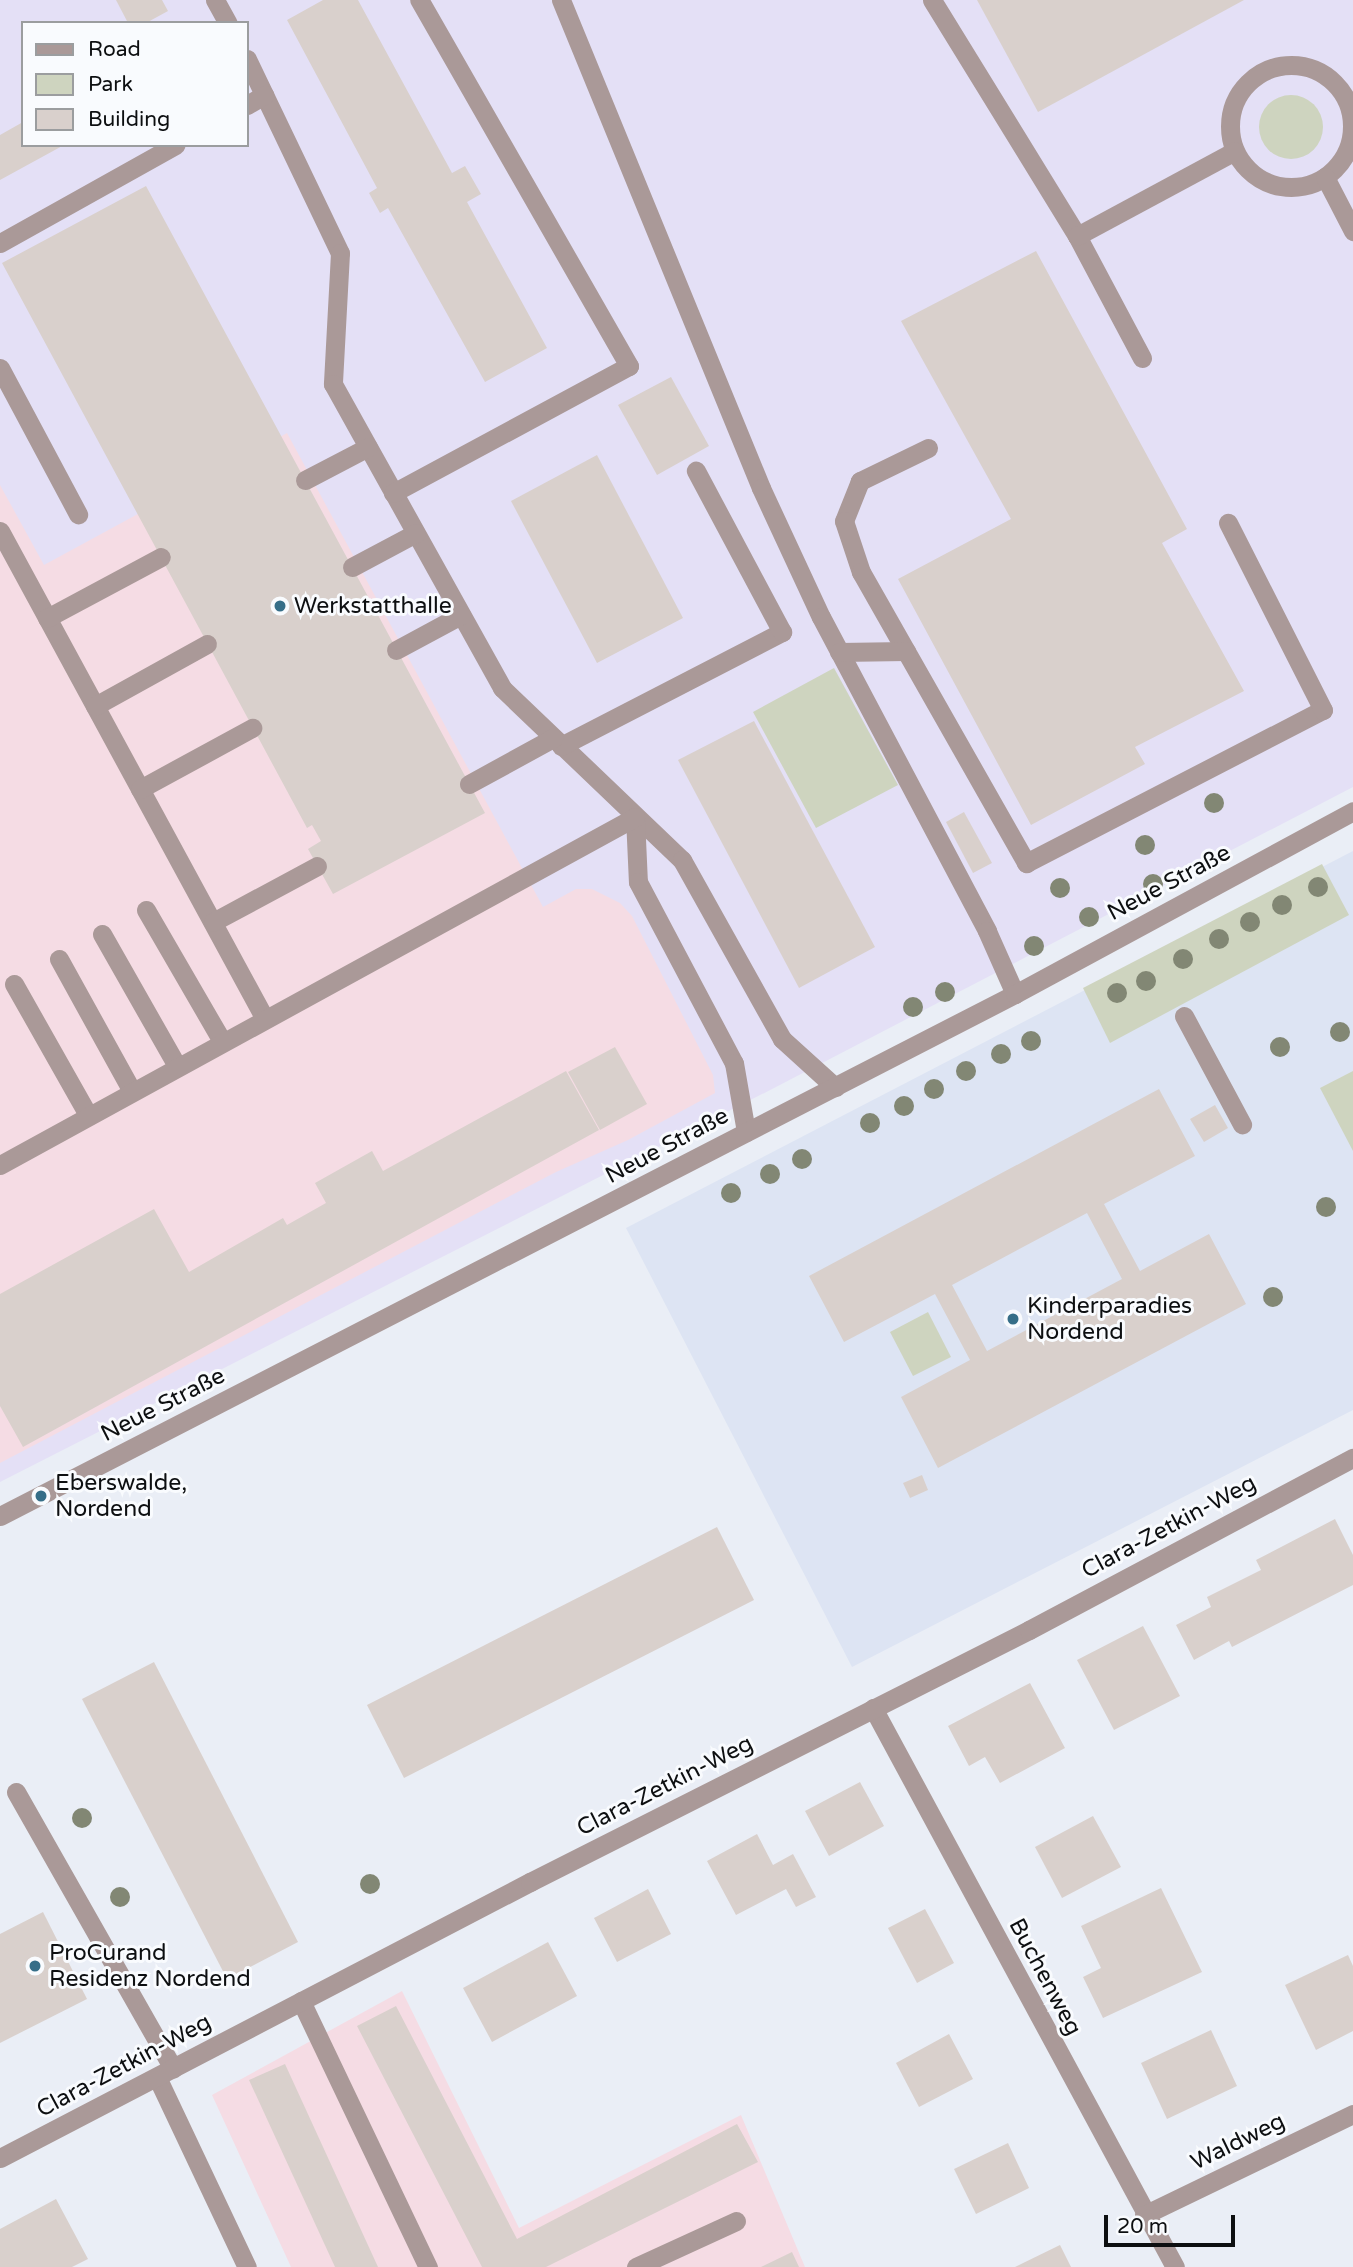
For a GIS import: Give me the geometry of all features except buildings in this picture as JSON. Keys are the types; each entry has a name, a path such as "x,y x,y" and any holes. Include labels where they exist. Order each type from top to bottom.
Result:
{"street":[{"path":"215,0 227,21"},
{"path":"393,493 629,366 419,0"},
{"path":"932,0 1077,236 1142,358"},
{"path":"567,5 582,54 761,488 839,652 987,931 1015,994"},
{"path":"248,64 255,100 340,253 333,384 502,688 682,860 782,1039 835,1087"},
{"path":"1293,65 1312,69 1347,89 1352,129 1348,148 1339,164 1325,177 1305,186 1284,187 1264,181 1247,169 1235,151 1230,131 1232,110 1241,91 1256,76 1274,68 1293,65"},
{"path":"0,243 171,147"},
{"path":"1077,236 1235,151"},
{"path":"1325,177 1353,230"},
{"path":"0,368 78,514"},
{"path":"305,480 368,447"},
{"path":"928,448 860,481 844,521 861,572 1026,863 1323,710 1228,523"},
{"path":"469,783 782,632 696,471"},
{"path":"0,531 265,1019"},
{"path":"352,567 416,533"},
{"path":"47,618 161,557"},
{"path":"396,650 461,615"},
{"path":"95,705 207,645"},
{"path":"839,652 906,651"},
{"path":"140,789 252,728"},
{"name":"Neue Straße","path":"0,1516 1015,994 1353,811"},
{"path":"0,1164 635,817"},
{"path":"635,817 638,883 734,1063 746,1132"},
{"path":"213,922 317,866"},
{"path":"146,910 222,1041"},
{"path":"102,934 177,1066"},
{"path":"58,959 132,1091"},
{"path":"14,984 88,1115"},
{"path":"1184,1016 1242,1124"},
{"name":"Clara-Zetkin-Weg","path":"0,2158 301,2001 1030,1630 1353,1458"},
{"name":"Buchenweg","path":"873,1708 1144,2215 1175,2267"},
{"path":"16,1792 165,2073 247,2267"},
{"path":"301,2001 428,2267"},
{"name":"Waldweg","path":"1144,2215 1353,2114"},
{"path":"636,2267 736,2221"}],"shaded area":[{"path":"0,0 1353,0 1353,787 776,1087 0,1482"},
{"path":"287,433 543,907 576,889 592,889 620,903 632,916 713,1075 715,1093 628,1140 556,1172 0,1463 0,485 44,565"},
{"name":"Kinderparadies Nordend","path":"1353,851 1353,1410 852,1667 626,1228"},
{"path":"402,1991 519,2228 741,2115 805,2267 291,2267 212,2095"}],"green space":[{"path":"1291,95 1309,101 1317,109 1323,127 1317,145 1309,153 1291,159 1273,153 1265,145 1259,127 1265,109 1273,101"},
{"path":"834,668 898,785 816,828 753,712"},
{"path":"1322,864 1349,915 1110,1043 1083,988"},
{"path":"1353,1071 1353,1151 1320,1088"},
{"path":"928,1312 951,1357 913,1376 890,1332"}],"place":[{"name":"Werkstatthalle","path":"280,606"},
{"name":"Kinderparadies Nordend","path":"1013,1319"},
{"name":"Eberswalde, Nordend","path":"41,1496"},
{"name":"ProCurand Residenz Nordend","path":"35,1966"}]}
